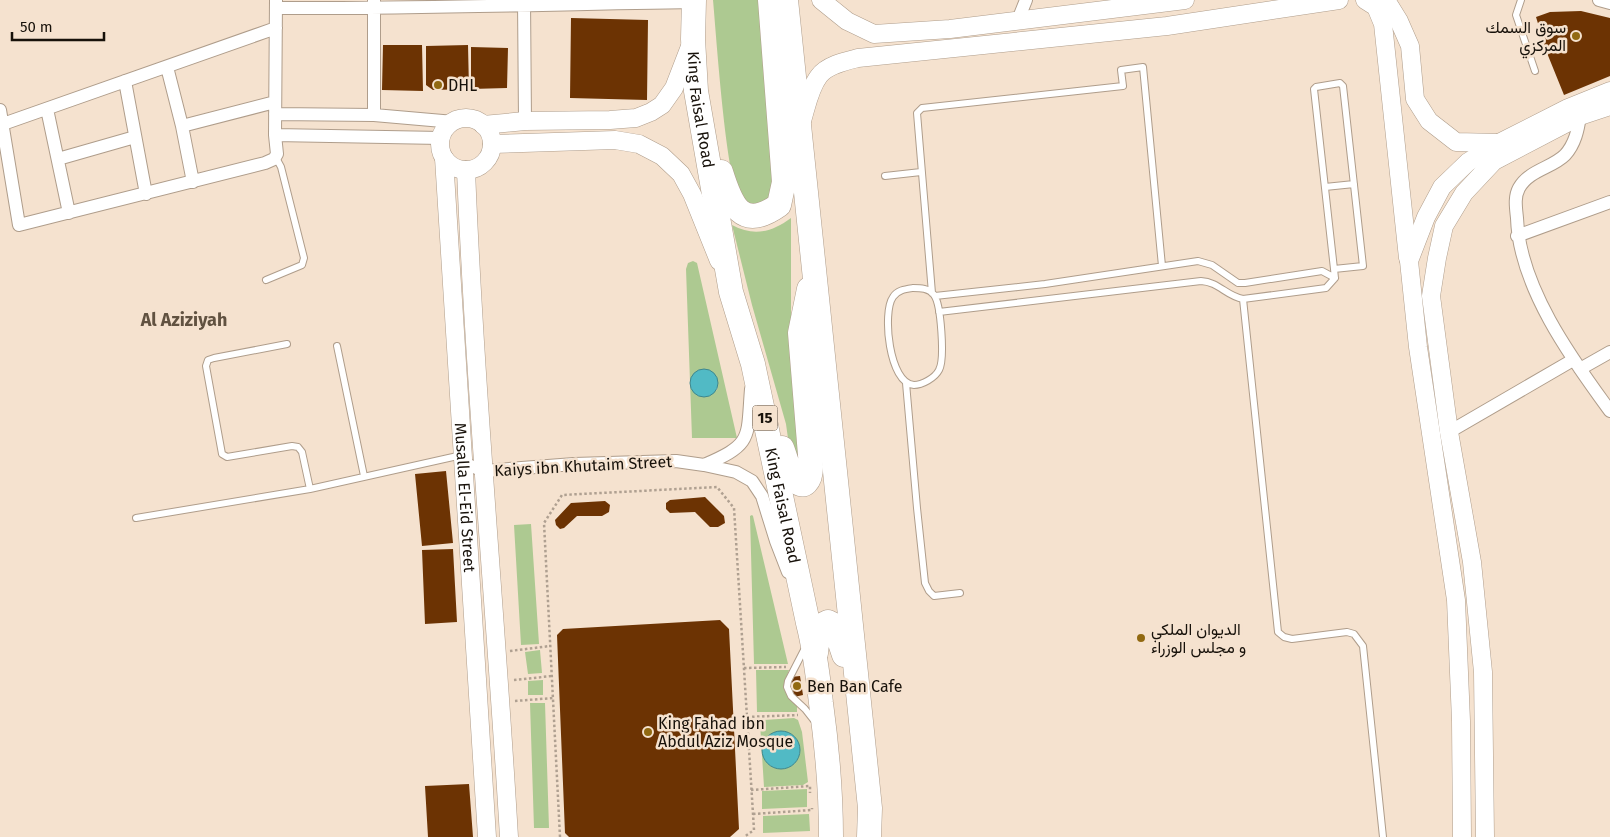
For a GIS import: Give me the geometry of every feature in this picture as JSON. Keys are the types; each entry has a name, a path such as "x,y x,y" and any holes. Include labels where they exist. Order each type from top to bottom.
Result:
{"highway":[{"path":"696,91 729,198 739,211 752,216 769,212 779,205 784,182 770,0"},
{"path":"786,0 870,808 869,837"},
{"name":"King Faisal Road","path":"694,1 693,39 696,91 731,292 753,364 809,630 805,663 825,739 831,812 831,837"},
{"path":"758,386 794,479 798,483 808,482 811,477 812,467 800,334 814,267"},
{"path":"805,663 822,625 828,622 831,623 834,626 852,681 860,720"}],"street":[{"path":"1018,20 1026,0"},
{"path":"823,1 848,21 874,34 950,29 1185,0"},
{"path":"800,127 820,75 838,64 858,58 1167,26 1340,0"},
{"path":"1365,0 1376,6 1383,24 1418,347 1456,600 1461,721 1462,837"},
{"path":"1389,0 1410,46 1415,99 1429,121 1456,142 1499,143"},
{"path":"1599,0 1610,3"},
{"path":"0,110 19,225 265,163 276,156 276,4 694,1"},
{"path":"524,2 525,122"},
{"path":"374,4 374,115"},
{"path":"3,124 276,28"},
{"path":"182,126 275,108 454,122 469,119 483,125 636,118 662,105 674,88 693,39"},
{"path":"168,67 193,182"},
{"path":"125,81 146,194"},
{"path":"1408,261 1426,217 1442,187 1468,162 1499,143 1568,108 1610,90"},
{"path":"1484,837 1483,672 1472,562 1449,432 1431,296 1437,258 1444,226 1464,193 1494,161 1580,116 1610,106"},
{"path":"47,109 69,213"},
{"path":"1580,116 1576,138 1564,155 1528,177 1520,187 1516,196 1517,236 1532,285 1577,365 1610,411"},
{"path":"454,122 448,126 441,138 440,145 444,158 453,167 466,170 482,165 491,152 491,137 483,125"},
{"path":"275,135 441,138"},
{"path":"58,158 135,137"},
{"path":"492,144 614,140 639,144 662,156 681,174 692,194 731,292"},
{"name":"Musalla El-Eid Street","path":"444,158 487,837"},
{"name":"Musalla El-Eid Street","path":"466,170 509,837"},
{"path":"1517,236 1610,202"},
{"path":"1449,432 1577,365 1610,352"},
{"path":"704,465 734,451 743,443 748,431 753,364"},
{"name":"Kaiys ibn Khutaim Street","path":"463,459 484,471 676,461 736,472 752,481 762,496 776,541 809,630"}],"lane":[{"path":"1521,0 1516,15 1535,70"},
{"path":"1162,266 1142,68 1121,70 1123,86 922,108 917,113 933,294 939,312 942,360 939,371 925,382 915,385 906,383 898,375 894,367 889,334 888,309 892,298 900,291 920,288 933,294 1054,283 1198,261 1212,264 1238,283 1245,284 1322,271 1335,278"},
{"path":"939,312 1200,281 1210,281 1236,298 1243,299 1326,288 1335,278 1334,269 1325,187 1314,89 1316,87 1340,84 1344,86 1363,266 1334,269"},
{"path":"266,280 302,265 304,258 281,167 276,156"},
{"path":"885,176 921,172"},
{"path":"1325,187 1354,184"},
{"path":"1243,299 1278,632 1284,637 1292,639 1348,632 1354,634 1363,646 1383,837"},
{"path":"287,344 208,360 206,366 222,454 227,457 292,446 298,447 302,452 310,489"},
{"path":"338,346 364,476"},
{"path":"906,383 916,508 925,584 929,591 936,596 960,593"},
{"path":"136,518 310,489 364,476 463,459"},
{"path":"805,663 788,681 787,687 791,696 809,714 825,739"}],"path":[{"path":"560,837 544,523 562,495 717,487 734,508 754,830 744,837"},
{"path":"498,652 550,646"},
{"path":"744,668 805,663"},
{"path":"500,682 552,676"},
{"path":"501,702 553,698"},
{"path":"747,717 809,714"},
{"path":"751,790 810,786 811,794"},
{"path":"753,814 812,810 811,802"}],"green space":[{"path":"713,0 761,0 777,190 766,205 753,207 746,203 740,199 735,187 726,137"},
{"path":"791,218 791,318 802,413 804,462 791,460 786,424 752,305 732,225 755,232 770,230"},
{"path":"693,261 697,263 737,438 692,438 686,269 688,263","holes":["706,370 717,380 717,390 697,395 691,388 691,379"]},
{"path":"752,515 788,664 754,664 750,516"},
{"path":"531,524 539,644 521,645 514,525"},
{"path":"540,650 542,673 528,674 525,652"},
{"path":"756,670 789,670 785,685 789,697 797,705 797,712 757,712"},
{"path":"543,680 543,695 528,695 528,681"},
{"path":"530,703 545,703 549,828 534,828"},
{"path":"794,718 798,720 802,732 808,782 803,785 764,787 760,723 764,720","holes":["783,731 794,736 800,753 794,764 776,768 767,762 763,756 763,744"]},
{"path":"807,789 807,807 762,809 762,791"},
{"path":"809,814 810,831 763,833 763,816"}],"water":[{"path":"704,369 714,373 718,383 714,393 704,397 694,393 690,383 694,373"},
{"path":"781,731 795,736 800,750 795,764 781,769 767,764 762,750 767,736"}],"building":[{"name":"سوق السمك المركزي","path":"1581,11 1610,18 1610,76 1564,95 1547,53 1536,17 1550,12"},
{"path":"571,18 648,20 647,100 570,98"},
{"path":"383,45 422,45 423,91 382,90"},
{"path":"468,45 469,89 433,90 426,85 426,46"},
{"path":"471,47 508,48 507,88 471,89"},
{"path":"446,471 453,543 422,546 415,474"},
{"path":"705,497 724,516 725,523 718,527 710,527 695,512 670,513 666,509 666,503 670,500"},
{"path":"605,501 610,505 609,512 602,516 577,516 564,528 560,529 556,525 555,520 571,503"},
{"path":"453,549 457,622 425,624 422,550"},
{"name":"King Fahad ibn Abdul Aziz Mosque","path":"720,620 729,629 739,829 730,837 569,837 565,833 557,635 563,629"},
{"name":"Ben Ban Cafe","path":"800,676 803,695 794,697 791,677"},
{"path":"469,784 473,837 428,837 425,786"}],"place":[{"name":"سوق السمك المركزي","path":"1576,36"},
{"name":"DHL","path":"438,85"},
{"name":"الديوان الملكي و مجلس الوزراء","path":"1141,638"},
{"name":"Ben Ban Cafe","path":"797,686"},
{"name":"King Fahad ibn Abdul Aziz Mosque","path":"648,732"}],"district":[{"name":"Al Aziziyah","path":"184,320"}]}
